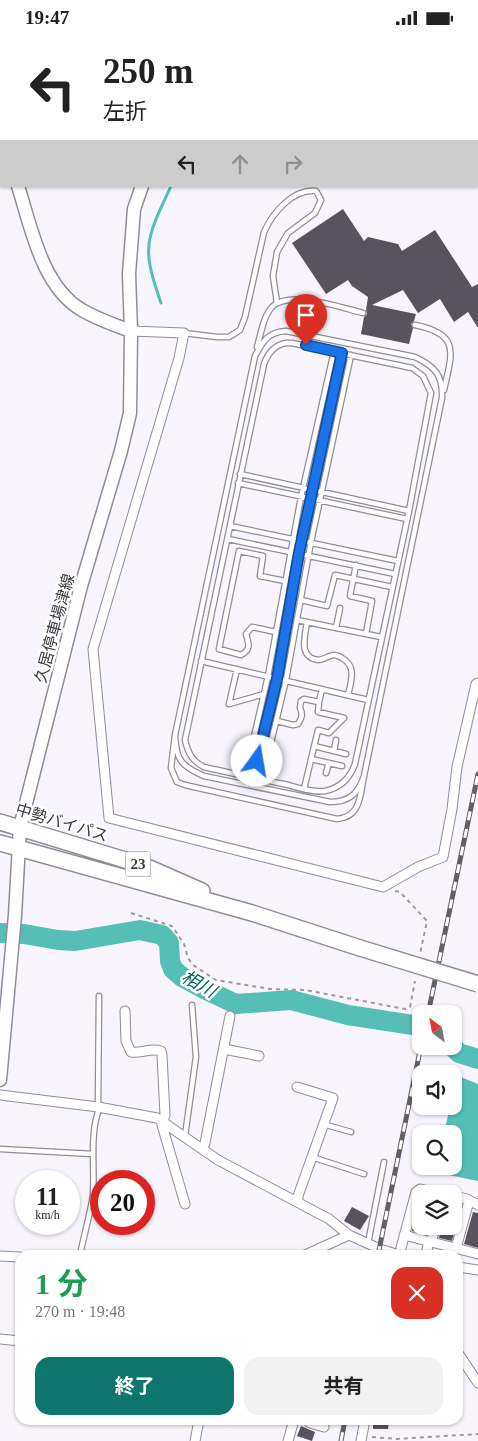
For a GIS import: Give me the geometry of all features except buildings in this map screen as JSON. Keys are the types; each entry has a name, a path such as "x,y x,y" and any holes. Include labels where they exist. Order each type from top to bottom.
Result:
{"highway":[{"name":"中勢バイパス","path":"0,822 145,866 252,913"},
{"name":"中勢バイパス","path":"0,843 252,913 478,984"}],"main road":[{"path":"18,187 50,278 64,295 80,309 131,331"},
{"name":"久居停車場津線","path":"0,1080 4,984 11,953 20,827 81,586 121,451 130,413 131,331 129,274 132,218 142,187"}],"street":[{"path":"131,331 184,333 179,358 93,649 109,818 383,887 418,867 443,857 452,809 457,767 476,684 478,683"},
{"path":"125,1011 126,1041 131,1051 136,1053 156,1049 161,1051 166,1115 162,1121 185,1204"},
{"path":"202,1149 205,1143 230,1016"},
{"path":"224,1049 259,1056"},
{"path":"297,1087 332,1098 298,1196 298,1202"},
{"path":"0,1095 99,1107 157,1118 218,1160 329,1219 350,1235 387,1250"},
{"path":"462,1199 478,1205"},
{"path":"404,1235 430,1241 453,1250 469,1201"},
{"path":"401,1250 412,1206"},
{"path":"316,1250 350,1235"},
{"path":"427,1250 432,1235"},
{"path":"463,1252 478,1254"},
{"path":"0,1256 15,1257"},
{"path":"463,1268 478,1269"},
{"path":"0,1339 15,1340"},
{"path":"463,1359 475,1373 478,1383"},
{"path":"195,1441 198,1425"},
{"path":"288,1441 293,1425"},
{"path":"317,1425 324,1427"},
{"path":"361,1439 364,1425"}],"lane":[{"path":"184,333 228,337 240,330 264,231 270,219 282,205 305,190 316,191 321,200 315,213 288,233 277,252 273,275 277,303"},
{"path":"363,313 301,299 291,299 277,303 266,315 255,355 175,735 171,768 178,782 326,817 345,818 354,813 364,776 452,351 449,342 443,336 426,327 415,325"},
{"path":"255,355 267,336 276,332 286,331 415,357 432,366 437,372 442,387 442,399"},
{"path":"292,343 334,351 412,368 423,376 429,387 431,400 352,773 340,785 324,791 304,789 204,767 196,763 187,749 185,740 200,661 228,539 238,483 264,365 269,352 279,344 292,343"},
{"path":"245,776 268,676 301,497 334,351"},
{"path":"253,778 277,679 299,553 342,353"},
{"path":"262,780 286,681 311,542 351,355"},
{"path":"240,474 409,511"},
{"path":"238,483 407,519"},
{"path":"230,526 398,561"},
{"path":"228,539 395,574"},
{"path":"276,632 252,627 246,634 249,648 247,652 241,655 219,649 239,551 263,556 260,576 285,581"},
{"path":"356,565 350,596 372,601 366,634"},
{"path":"301,600 327,606 335,575 392,587"},
{"path":"336,628 340,608"},
{"path":"297,620 382,637"},
{"path":"307,622 303,646 308,656 318,660 334,655 345,659 349,664 352,676 348,695"},
{"path":"200,661 368,700"},
{"path":"237,669 229,704 264,694"},
{"path":"304,789 318,730 329,733 344,718 318,712 322,689"},
{"path":"277,721 293,725 298,724 302,717 301,701 304,699 319,702"},
{"path":"175,735 176,752 182,763 191,771 204,776 330,802 340,802 352,797 360,787 364,776"},
{"path":"334,751 336,740"},
{"path":"314,747 346,754"},
{"path":"311,759 342,766"},
{"path":"326,773 329,763"},
{"path":"81,1250 92,1196 93,1154 99,1107 99,996"},
{"path":"184,1136 196,1057 192,1005"},
{"path":"323,1124 351,1132"},
{"path":"0,1149 93,1154"},
{"path":"312,1157 364,1174"},
{"path":"368,1243 384,1162"}],"path":[{"path":"383,887 400,892 427,921 420,956"},
{"path":"132,913 172,926 184,944 188,958 193,965 216,980 270,989 305,990 405,1009 410,1007 415,981"},
{"path":"361,1439 397,1439 478,1434"}],"shaded area":[{"path":"462,1077 478,1084 478,1181 449,1175 462,1175 462,1125 446,1125 448,1115 462,1115"}],"waterway":[{"path":"161,303 149,260 149,243 155,222 171,187"},
{"name":"相川","path":"0,933 24,934 75,941 140,930 162,935 165,938 169,943 170,961 173,969 182,977 236,1004 291,1000 348,1015 412,1025"},
{"name":"相川","path":"462,1054 478,1059"}],"railway":[{"path":"430,1005 478,774"},
{"path":"379,1250 419,1055"},
{"path":"341,1441 344,1425"}],"route":[{"path":"257,761 277,679 299,553 342,353 306,345"}]}
